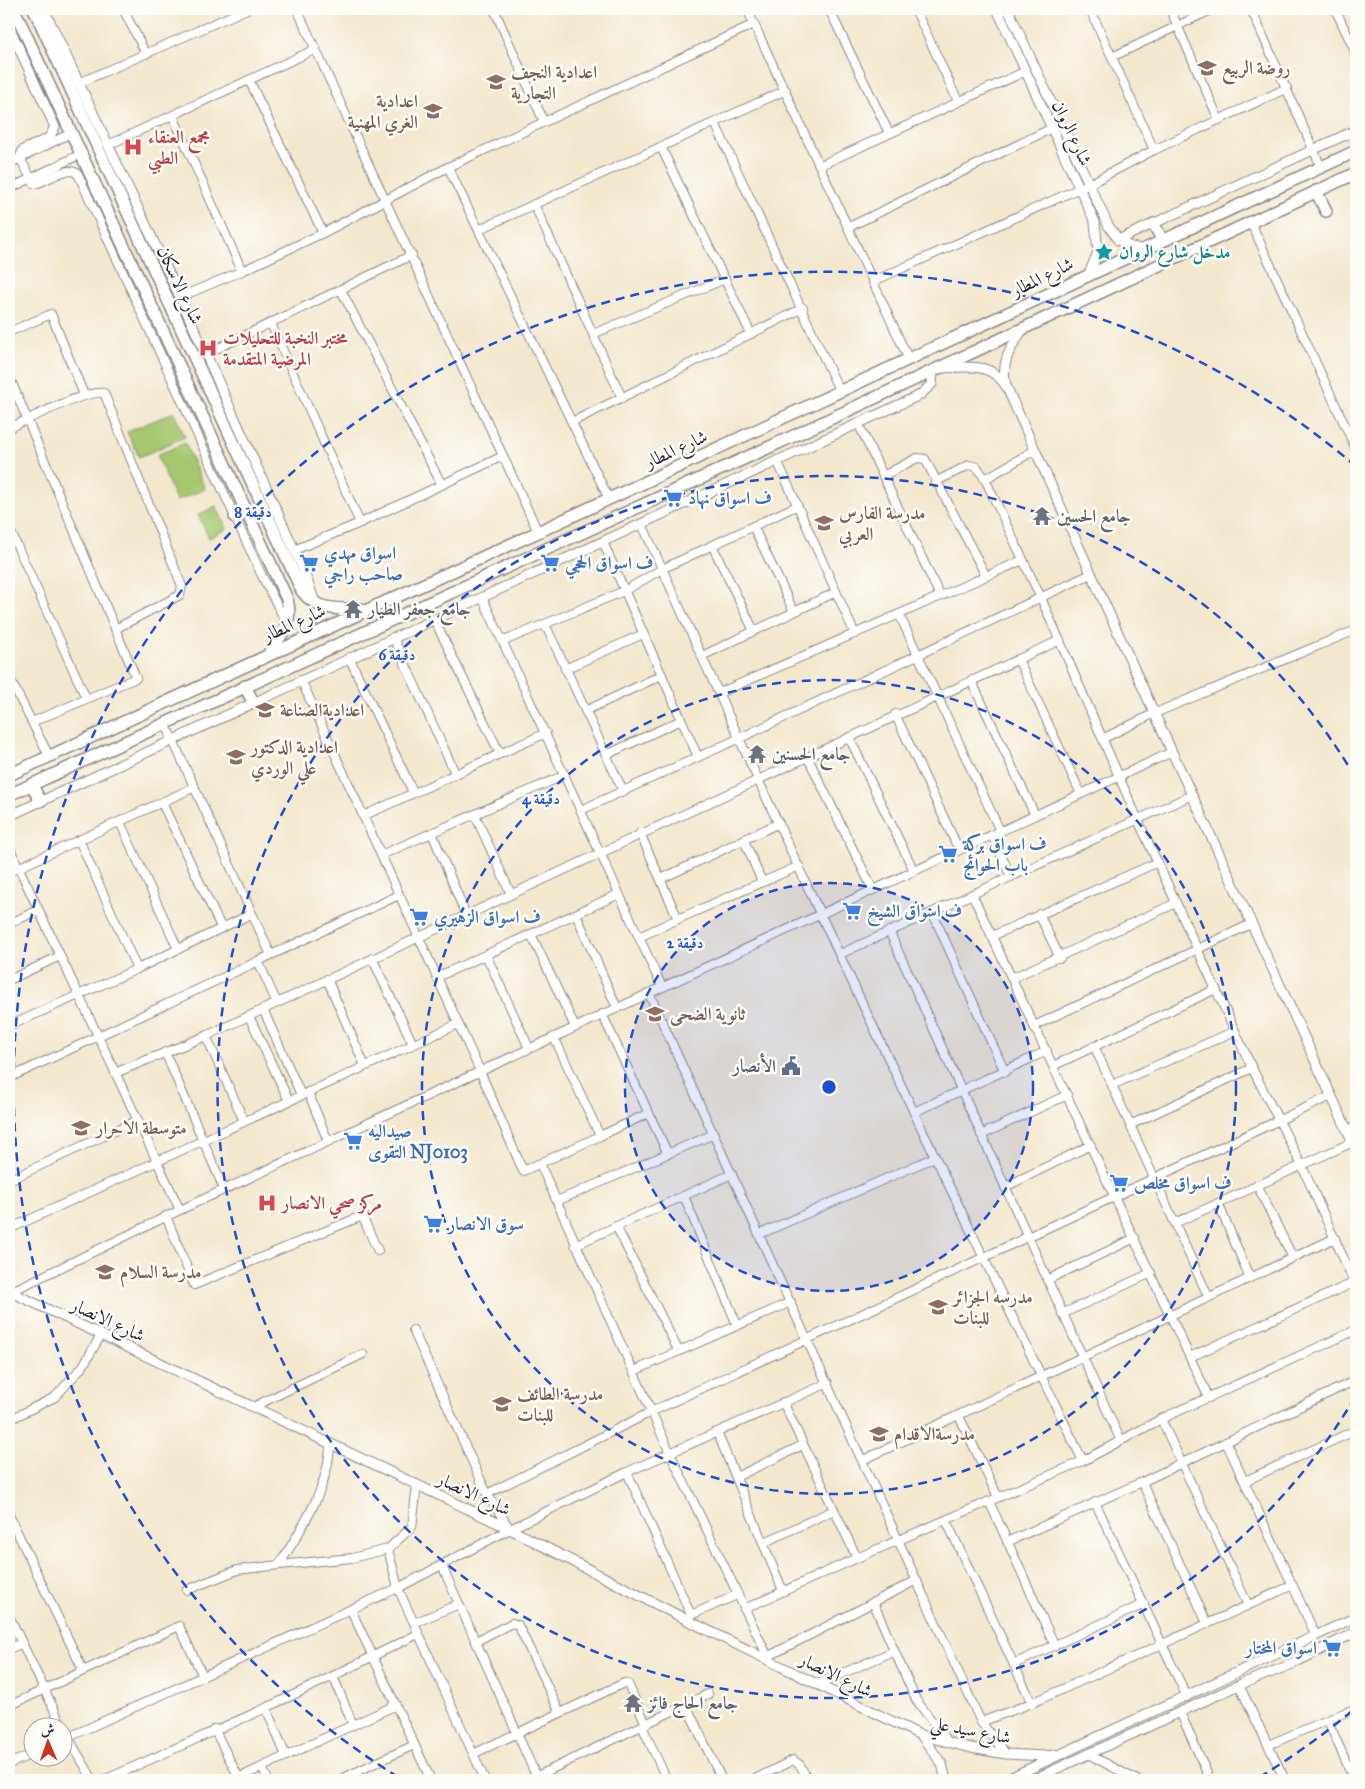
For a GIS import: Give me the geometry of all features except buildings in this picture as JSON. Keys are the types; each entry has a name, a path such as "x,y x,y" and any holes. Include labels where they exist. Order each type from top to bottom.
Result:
{"main road":[{"name":"شارع الاسكان","path":"14,9 287,599 290,610 288,626"},
{"name":"شارع الاسكان","path":"34,9 55,43 102,141 218,398 272,528 302,591 316,605"},
{"name":"شارع المطار","path":"9,775 367,608 538,532 776,422 1356,150"},
{"name":"شارع المطار","path":"9,795 787,439 1356,173"},
{"path":"1316,191 1326,211"},
{"path":"1154,224 1162,240"},
{"path":"157,347 168,342"},
{"path":"808,406 809,417 818,424"},
{"path":"776,422 786,428 787,439"},
{"path":"235,517 247,512"},
{"path":"258,537 267,536 272,528"},
{"path":"267,557 273,549 282,549"},
{"path":"316,605 332,609 367,608"},
{"path":"268,654 288,626"},
{"path":"245,686 253,702"},
{"path":"106,730 106,741 114,747"},
{"path":"69,746 77,751 77,763"},
{"path":"32,784 40,801"}],"street":[{"path":"44,9 55,43 79,83 102,141 180,297 206,354 218,398 294,550 316,605"},
{"path":"123,9 146,54"},
{"path":"79,83 247,9"},
{"path":"297,9 538,532"},
{"path":"494,9 544,122"},
{"path":"747,9 909,360"},
{"path":"829,9 889,133"},
{"path":"914,9 958,101"},
{"name":"شارع الروان","path":"997,9 1080,188 1098,232 1098,252 1089,274"},
{"name":"شارع الروان","path":"1008,9 1108,225 1118,240"},
{"path":"1090,9 1154,150"},
{"path":"1170,9 1219,120"},
{"path":"1112,57 1213,9"},
{"path":"1251,9 1322,167"},
{"path":"1335,9 1356,53"},
{"path":"180,297 242,271 322,233 385,198 448,167 754,24"},
{"path":"9,26 55,127 49,138 23,150 20,158 30,178 36,184 66,171 72,170 78,174 235,517 288,626"},
{"path":"102,141 173,116 316,49"},
{"path":"820,165 1026,71"},
{"path":"249,80 322,233"},
{"path":"874,281 1089,184 1154,150 1287,88"},
{"path":"480,229 786,90"},
{"path":"173,116 242,271"},
{"path":"715,123 803,308 840,392"},
{"path":"849,227 1052,128"},
{"path":"1118,240 1356,130"},
{"path":"9,164 71,133"},
{"path":"661,147 751,334"},
{"path":"9,189 81,154"},
{"path":"448,167 480,229 609,499"},
{"path":"534,204 622,398"},
{"path":"1250,221 1356,449"},
{"path":"1118,240 1132,249 1142,249"},
{"path":"206,354 412,255"},
{"path":"593,334 725,280"},
{"path":"341,290 442,485"},
{"path":"572,422 803,308"},
{"path":"9,332 51,314 84,395"},
{"path":"271,324 360,523"},
{"path":"1007,388 1004,373 1006,358 1024,328"},
{"path":"9,816 349,657 924,393 932,384 937,369 984,368 1000,377 1007,388 1331,1096 1352,1128 1355,1146 1301,1164 1175,1224"},
{"path":"9,376 136,678 32,722"},
{"path":"9,428 84,395 98,392 104,393 182,586 180,595 115,629"},
{"path":"858,423 940,596"},
{"path":"984,479 1035,450"},
{"path":"294,550 360,523 504,456"},
{"path":"883,476 922,457 925,459 935,482 986,576"},
{"path":"777,460 855,634"},
{"path":"935,482 969,465 977,467 984,479 1041,598 1104,738 1138,820 1252,1068 1280,1120 1356,1284 1190,1357"},
{"path":"504,641 624,591 662,569 796,506"},
{"path":"642,524 798,866 982,1258 1083,1461"},
{"path":"753,526 794,612"},
{"path":"9,528 86,698"},
{"path":"603,542 698,757"},
{"path":"712,546 754,631"},
{"path":"719,694 1023,560"},
{"path":"581,810 1092,574"},
{"path":"702,656 836,592"},
{"path":"482,597 504,641 662,987"},
{"path":"899,614 1000,831"},
{"path":"434,619 500,754"},
{"path":"544,624 623,791"},
{"path":"1104,738 1154,712 1356,630"},
{"path":"566,669 644,634"},
{"path":"393,637 455,773"},
{"path":"115,1073 206,1036 895,714 1060,640"},
{"path":"349,657 413,792"},
{"path":"1018,659 1081,794"},
{"path":"585,711 662,675"},
{"path":"9,677 49,756"},
{"path":"301,680 480,1071 523,1171 649,1113"},
{"path":"972,680 1035,815"},
{"path":"895,714 960,850"},
{"path":"606,755 681,720"},
{"path":"165,723 271,955"},
{"path":"363,816 546,733"},
{"path":"849,737 914,871"},
{"path":"9,1291 224,1189 1172,752"},
{"path":"807,756 873,890"},
{"path":"381,855 565,775"},
{"path":"9,872 195,787"},
{"path":"840,954 1192,795"},
{"path":"162,803 221,927"},
{"path":"475,814 511,894"},
{"path":"120,822 178,949"},
{"path":"661,879 779,823"},
{"path":"432,833 466,915"},
{"path":"640,833 678,919"},
{"path":"992,835 1011,877"},
{"path":"79,840 137,969"},
{"path":"744,840 762,882"},
{"path":"9,847 180,1210"},
{"path":"992,936 1158,862"},
{"path":"639,937 798,866"},
{"path":"437,977 619,894"},
{"path":"972,894 1052,1066 1116,1196 1209,1398"},
{"path":"9,1078 399,895"},
{"path":"1012,978 1060,958 1176,903"},
{"path":"9,924 38,910"},
{"path":"932,912 1006,1072"},
{"path":"9,1026 137,969 251,914"},
{"path":"576,914 617,1008"},
{"path":"1040,914 1060,958"},
{"path":"1034,1026 1251,924"},
{"path":"889,932 1120,1439"},
{"path":"531,934 574,1027"},
{"path":"486,955 529,1048"},
{"path":"9,980 60,956"},
{"path":"372,958 413,1044"},
{"path":"258,961 277,1002"},
{"path":"327,979 365,1066"},
{"path":"1052,1066 1216,989"},
{"path":"649,993 981,1722 1006,1754"},
{"path":"263,1009 328,1141"},
{"path":"602,1014 668,1154"},
{"path":"249,1016 289,1101"},
{"path":"9,1229 458,1024"},
{"path":"1112,1085 1235,1031"},
{"path":"206,1036 244,1121"},
{"path":"554,1037 600,1136"},
{"path":"1094,1046 1208,1296"},
{"path":"914,1112 1006,1072 1046,1051"},
{"path":"165,1052 224,1189"},
{"path":"1130,1124 1252,1068"},
{"path":"981,1135 1067,1095"},
{"path":"487,1494 652,1411 1331,1096"},
{"path":"9,1180 138,1120"},
{"path":"556,1201 714,1134"},
{"path":"1005,1187 1091,1144"},
{"path":"760,1234 935,1157"},
{"path":"540,1164 670,1453 766,1657 917,1580"},
{"path":"575,1245 732,1174"},
{"path":"1257,1185 1292,1256"},
{"path":"684,1196 738,1325"},
{"path":"1218,1204 1249,1276"},
{"path":"166,1216 194,1285 362,1216 378,1251"},
{"path":"616,1226 678,1350"},
{"path":"1047,1280 1135,1238"},
{"path":"863,1460 1042,1378 1249,1276 1335,1238"},
{"path":"1347,1264 1356,1261"},
{"path":"1062,1314 1151,1273"},
{"name":"شارع الانصار","path":"9,1291 510,1529 920,1735"},
{"path":"634,1371 678,1350 791,1302"},
{"path":"413,1330 487,1494 510,1529"},
{"path":"744,1609 857,1558 1083,1461 1120,1439 1160,1419 1356,1330"},
{"path":"9,1420 55,1397 83,1366 101,1335"},
{"path":"253,1407 363,1354"},
{"path":"1007,1542 1142,1482 1356,1380"},
{"path":"72,1736 398,1588 510,1529 627,1472 828,1383"},
{"path":"784,1402 857,1558"},
{"path":"959,1416 998,1497"},
{"path":"1160,1419 1248,1604"},
{"path":"1245,1481 1356,1430"},
{"path":"717,1432 783,1591"},
{"path":"1226,1442 1316,1636"},
{"path":"279,1565 319,1492 330,1465 330,1444"},
{"path":"736,1477 803,1444"},
{"path":"627,1472 690,1618 737,1594"},
{"path":"1142,1482 1207,1623"},
{"path":"187,1590 237,1570 352,1558 388,1549 412,1527 417,1485"},
{"path":"989,1501 1055,1646"},
{"path":"1095,1502 1186,1697"},
{"path":"763,1542 834,1510"},
{"path":"9,1515 83,1670"},
{"path":"946,1520 1032,1703"},
{"path":"388,1549 398,1588 485,1780"},
{"path":"442,1566 537,1778"},
{"path":"981,1722 1032,1703 1293,1585"},
{"path":"873,1602 916,1700 949,1743"},
{"path":"414,1623 459,1604"},
{"path":"1014,1664 1144,1604"},
{"path":"351,1610 431,1780"},
{"path":"9,1616 57,1716"},
{"path":"1005,1780 1356,1617"},
{"path":"476,1641 512,1623 518,1625 560,1713"},
{"path":"9,1706 180,1626 203,1676"},
{"path":"1032,1780 1238,1685 1290,1665 1356,1632"},
{"path":"104,1780 214,1729 266,1708 418,1634"},
{"path":"9,1649 22,1643"},
{"path":"818,1684 894,1651"},
{"path":"1282,1652 1290,1665"},
{"path":"333,1676 353,1725"},
{"path":"473,1754 626,1683 667,1780"},
{"path":"1238,1685 1285,1780"},
{"path":"528,1780 537,1778 708,1694"},
{"path":"214,1729 237,1779 396,1705"},
{"path":"686,1705 722,1780"},
{"path":"266,1708 286,1756"},
{"path":"1268,1745 1356,1708"},
{"path":"1180,1712 1210,1780"},
{"path":"1328,1721 1354,1780"},
{"name":"شارع سيد علي","path":"920,1735 949,1743 1006,1754 1035,1756 1063,1754"},
{"name":"شارع سيد علي","path":"920,1735 942,1764 946,1780"},
{"path":"339,1780 414,1745"},
{"path":"72,1749 93,1780"},
{"path":"1088,1754 1137,1780"},
{"path":"9,1764 22,1758"},
{"path":"753,1780 794,1760 800,1765 808,1780"},
{"path":"262,1767 268,1780"}],"green space":[{"path":"174,412 185,437 139,457 127,432"},
{"path":"185,443 205,489 176,501 157,455"},
{"path":"216,506 227,529 209,538 198,515"}],"place":[{"name":"روضة الربيع","path":"1207,68"},
{"name":"اعدادية النجف التجارية","path":"496,82"},
{"name":"اعدادية الغري المهنية","path":"433,111"},
{"name":"مجمع العنقاء الطبي","path":"133,147"},
{"name":"مدخل شارع الروان","path":"1104,252"},
{"name":"مختبر النخبة للتحليلات المرضية المتقدمة","path":"208,348"},
{"name":"ف اسواق نهاد","path":"673,498"},
{"name":"جامع الحسين","path":"1042,516"},
{"name":"مدرسة الفارس العربي","path":"824,523"},
{"name":"اسواق مهدي صاحب راجي","path":"309,563"},
{"name":"ف اسواق الحجي","path":"550,563"},
{"name":"جامع جعفر الطيار","path":"353,609"},
{"name":"اعداديةالصناعة","path":"265,710"},
{"name":"جامع الحسنين","path":"757,754"},
{"name":"اعدادية الدكتور علي الوردي","path":"236,757"},
{"name":"ف اسواق بركة باب الحوائج","path":"948,854"},
{"name":"ف اسواق الشيخ","path":"852,911"},
{"name":"ف اسواق الزهيري","path":"419,917"},
{"name":"ثانوية الضحى","path":"655,1014"},
{"name":"الأنصار","path":"791,1066"},
{"name":"متوسطة الاحرار","path":"81,1128"},
{"name":"صيداليه التقوى NJ0103","path":"353,1141"},
{"name":"ف اسواق مخلص","path":"1119,1183"},
{"name":"مركز صحي الانصار","path":"267,1203"},
{"name":"سوق الانصار","path":"433,1224"},
{"name":"مدرسة السلام","path":"105,1272"},
{"name":"مدرسه الجزائر للبنات","path":"938,1307"},
{"name":"مدرسة الطائف للبنات","path":"502,1404"},
{"name":"مدرسةالاقدام","path":"879,1434"},
{"name":"اسواق المختار","path":"1332,1648"},
{"name":"جامع الحاج فائز","path":"633,1703"}]}
